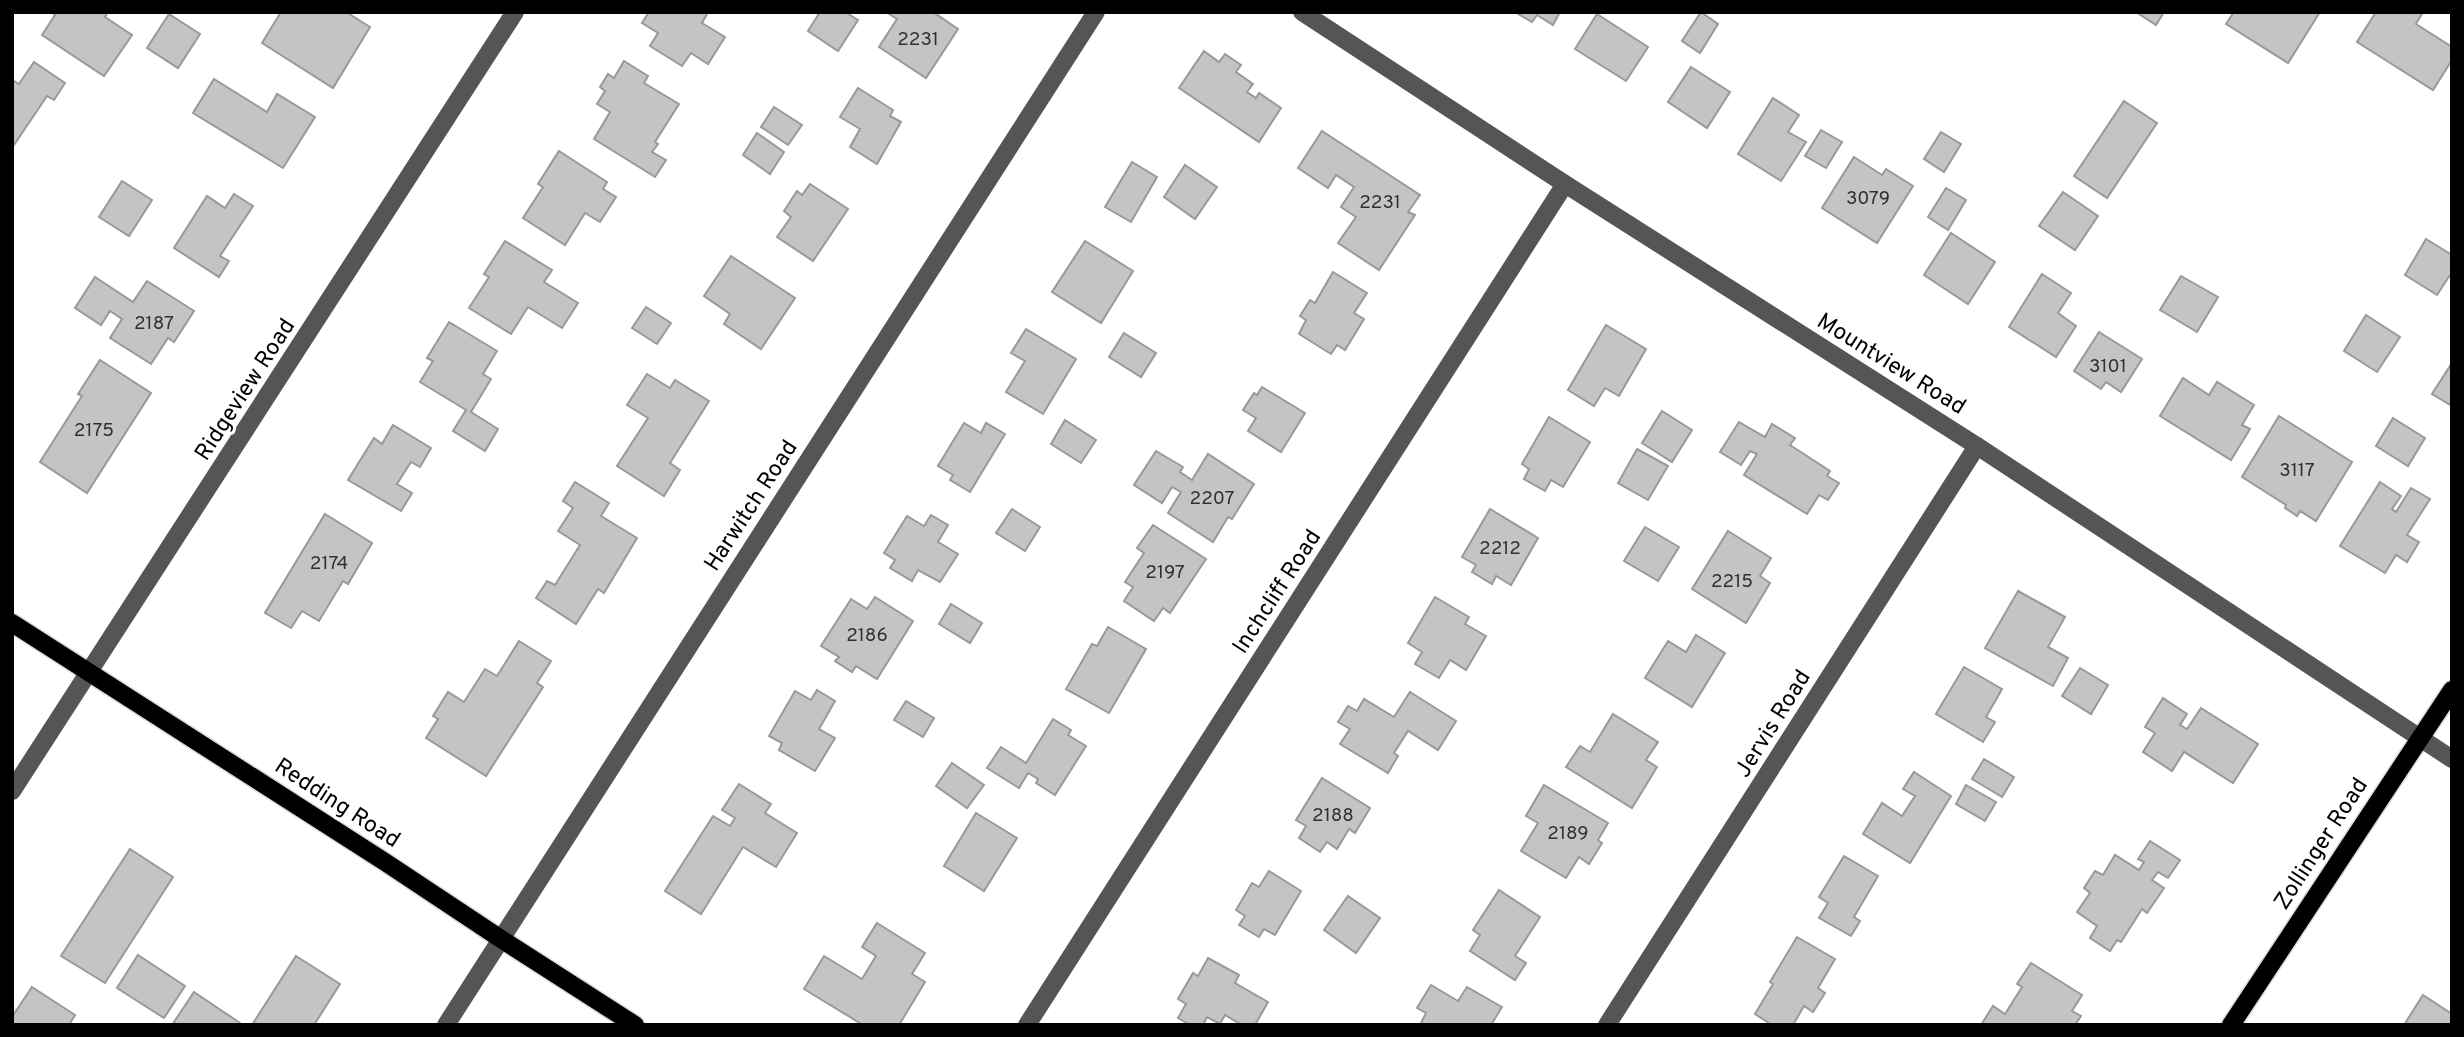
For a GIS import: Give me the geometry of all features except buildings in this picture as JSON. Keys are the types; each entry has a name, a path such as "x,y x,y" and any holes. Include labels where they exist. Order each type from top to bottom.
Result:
{"main road":[{"name":"Redding Road","path":"12,623 635,1025"},
{"name":"Zollinger Road","path":"2231,1025 2419,736 2452,690"}],"street":[{"name":"Ridgeview Road","path":"12,791 515,12"},
{"name":"Harwitch Road","path":"446,1025 1096,12"},
{"name":"Mountview Road","path":"1302,12 1565,184 1977,446 2452,759"},
{"name":"Inchcliff Road","path":"1027,1025 1565,184"},
{"name":"Jervis Road","path":"1607,1025 1977,446"}]}
